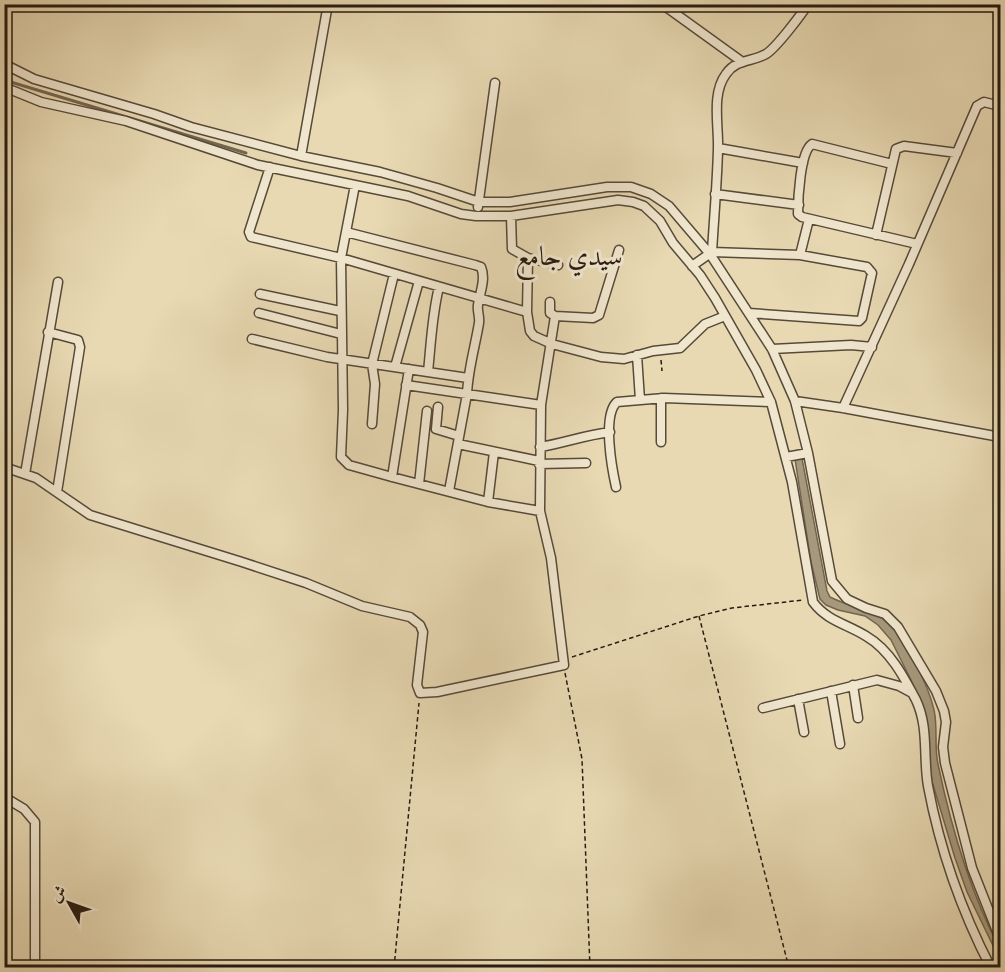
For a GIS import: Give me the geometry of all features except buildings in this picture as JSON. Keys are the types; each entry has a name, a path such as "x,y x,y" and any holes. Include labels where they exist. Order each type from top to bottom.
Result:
{"street":[{"path":"301,156 328,4"},
{"path":"662,4 741,61"},
{"path":"711,253 718,148 719,90 726,73 741,61 756,58 770,50 808,4"},
{"path":"4,64 34,79 191,127 301,156 380,172 479,202 510,202 607,187 631,187 651,194 669,206 711,253 772,349 795,401 808,453 831,581 847,598 866,608 885,614 898,627 932,683 944,711 945,763 972,868 1000,939"},
{"path":"476,216 495,83"},
{"path":"4,87 41,102 115,118 270,167 408,196 461,214 511,216 618,200 644,206 660,220 673,243 692,266 725,316 756,370 771,402 792,482 812,599 818,610 826,616 867,636 879,645 893,662 912,693 923,721 926,772 943,852 952,879 991,968"},
{"path":"843,408 979,103 1000,106"},
{"path":"892,164 812,144 808,147 803,163 798,213 809,219 917,244"},
{"path":"876,235 896,148 904,146 957,153"},
{"path":"718,148 803,163"},
{"path":"270,167 249,235 265,241 341,258 527,312"},
{"path":"355,185 341,258 343,410 341,457 349,465 392,477 488,502 540,511"},
{"path":"715,194 799,205"},
{"path":"511,216 512,249 528,258 558,265"},
{"path":"800,255 809,219"},
{"path":"346,232 481,267 483,280 477,311 479,323 449,491"},
{"path":"550,302 550,313 555,316 593,318 599,315 619,250"},
{"path":"692,266 711,253 800,255 867,267 871,270 860,320 749,313"},
{"path":"528,258 527,312 530,331 534,336 552,344 601,357 624,359 680,348 705,324 725,316"},
{"path":"372,424 375,384 372,364 394,274"},
{"path":"395,367 419,281"},
{"path":"25,474 58,282"},
{"path":"428,372 432,316 439,287"},
{"path":"260,294 340,311"},
{"path":"259,313 341,333"},
{"path":"4,467 25,474 57,492 90,515 253,565 306,583 362,606 410,617 420,625 423,632 417,685 420,693 437,692 563,663 551,558 540,511 541,405 546,361 552,344 555,316"},
{"path":"48,332 73,337 78,340 81,347 57,492"},
{"path":"252,339 342,360 468,378"},
{"path":"772,349 850,345 872,347"},
{"path":"637,355 640,400"},
{"path":"392,477 409,369"},
{"path":"406,385 541,405"},
{"path":"616,487 611,464 610,411 616,402 661,398 771,402"},
{"path":"661,398 661,442"},
{"path":"795,401 1000,436"},
{"path":"438,407 436,429 458,440 539,463 586,463"},
{"path":"418,483 427,411"},
{"path":"540,447 610,432"},
{"path":"488,502 494,452"},
{"path":"786,457 808,453"},
{"path":"763,708 877,680 912,693"},
{"path":"853,685 858,718"},
{"path":"831,691 840,744"},
{"path":"798,699 804,732"},
{"path":"4,797 24,809 35,822 35,968"}],"path":[{"path":"659,351 662,371"},
{"path":"590,968 582,759 563,663 699,616 732,608 812,599"},
{"path":"699,616 789,968"},
{"path":"394,968 420,693"}],"shaded area":[{"path":"801,453 830,597 881,617 888,622 909,650 927,689 934,710 937,757 949,811 979,905 1000,949 1000,960 967,892 955,858 931,778 924,712 911,680 891,640 878,625 865,616 826,605 820,599 811,562 795,459"}],"waterway":[{"path":"4,80 246,153"}],"district":[{"name":"سيدي جامع","path":"569,258"}]}
